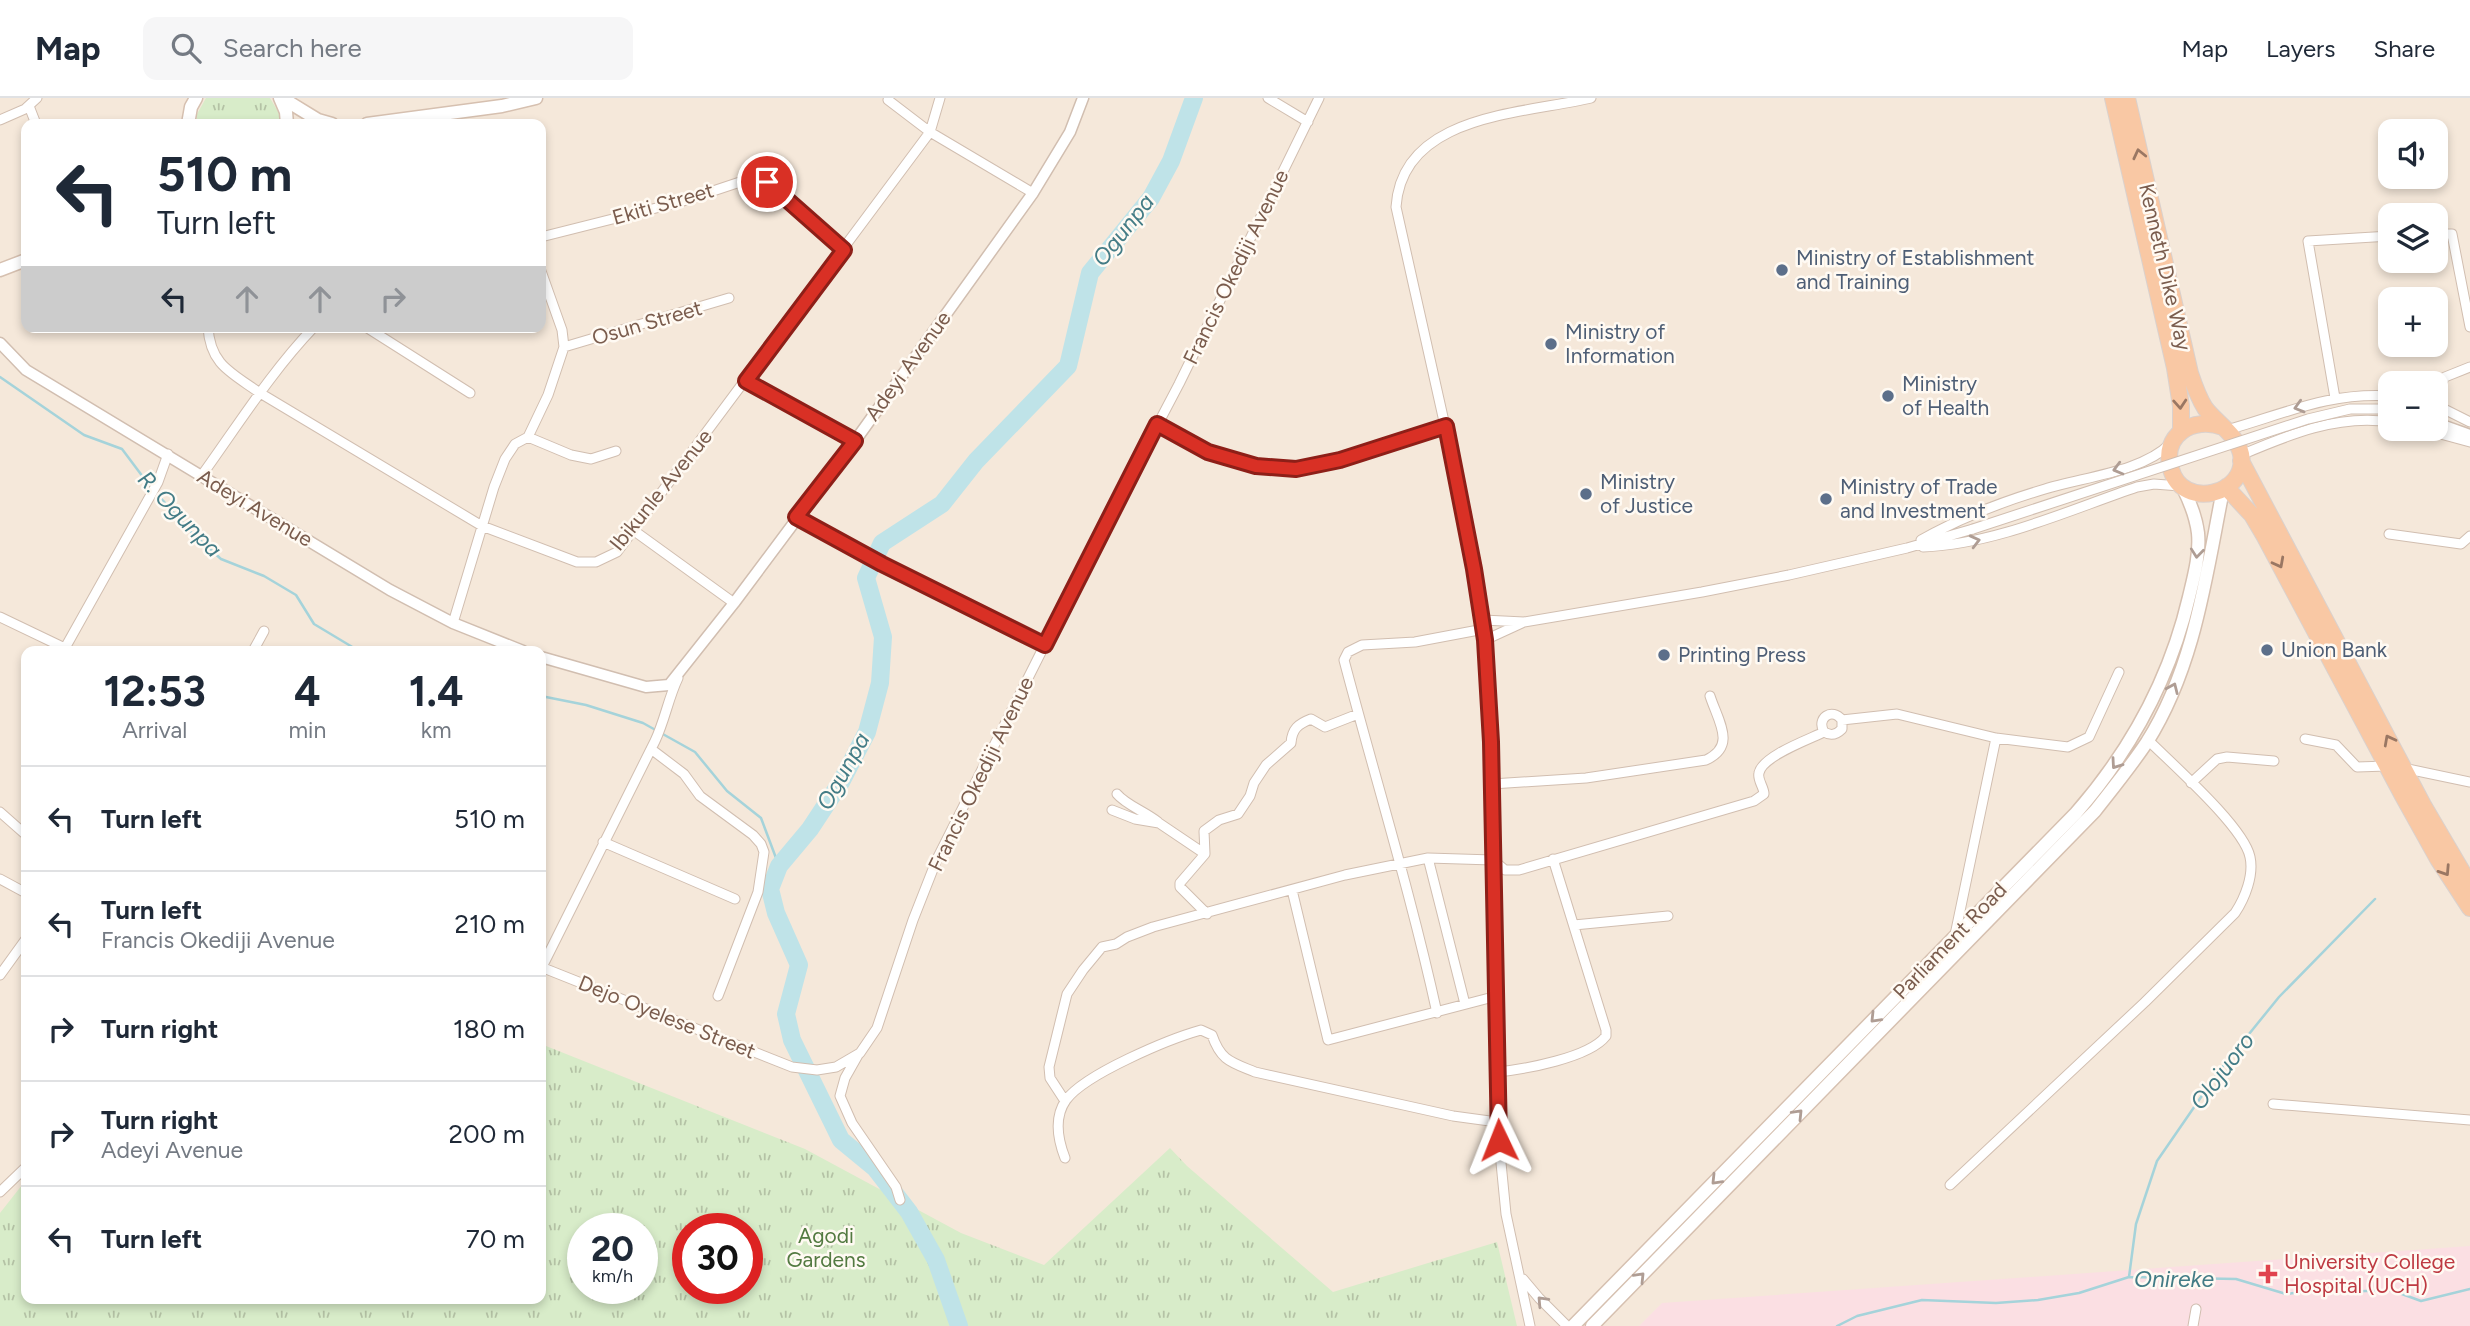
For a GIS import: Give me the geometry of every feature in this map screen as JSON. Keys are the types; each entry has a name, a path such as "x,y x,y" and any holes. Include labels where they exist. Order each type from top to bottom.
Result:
{"highway":[{"name":"Kenneth Dike Way","path":"2113,98 2175,368 2181,406 2179,434"},
{"name":"Kenneth Dike Way","path":"2127,98 2190,373 2205,407 2225,428"},
{"path":"2241,458 2239,472 2225,489 2203,495 2182,487 2172,475 2169,462 2170,448 2179,434 2201,423 2225,428 2237,441 2241,458 2438,859 2470,908"},
{"path":"2225,489 2252,515 2394,769 2470,886"}],"main road":[{"path":"281,98 287,119"},
{"path":"281,98 316,119"},
{"path":"404,119 502,106 536,98"},
{"path":"189,119 194,101"},
{"path":"0,270 21,262"},
{"name":"Parliament Road","path":"1592,1326 1957,942 2093,794 2125,750 2144,717 2174,650 2196,562 2196,520 2182,487"},
{"name":"Parliament Road","path":"1573,1326 1957,942 2095,811 2148,740 2173,688 2197,621 2225,489"}],"street":[{"path":"0,120 29,106 37,98"},
{"name":"Ibikunle Avenue","path":"209,333 210,349 225,369 260,393 482,526 577,562 596,562 617,552 844,250 930,132 940,98"},
{"name":"Adeyi Avenue","path":"546,658 646,687 669,685 734,604 855,441 1032,193 1070,132 1083,98"},
{"path":"1268,98 1308,122"},
{"name":"Francis Okediji Avenue","path":"900,1200 896,1187 852,1124 840,1096 845,1077 877,1028 913,920 937,859 1320,98"},
{"path":"1530,1326 1506,1214 1497,1122 1492,784 1485,640 1446,426 1396,207 1397,190 1414,156 1446,133 1498,116 1591,98"},
{"path":"888,100 930,132 1032,193"},
{"path":"29,106 34,119"},
{"name":"Ekiti Street","path":"546,236 680,202 746,180 757,180 777,188 844,250"},
{"path":"2448,234 2452,234 2470,327"},
{"path":"2336,398 2308,242 2378,237"},
{"path":"453,623 505,459 515,444 528,437 548,395 564,347 562,330 546,285"},
{"name":"Osun Street","path":"564,347 729,299"},
{"path":"202,475 260,393 308,333"},
{"path":"375,333 470,393"},
{"name":"Adeyi Avenue","path":"0,343 26,370 390,590 453,623 510,646"},
{"path":"2448,376 2470,367"},
{"path":"746,381 855,441"},
{"path":"2225,428 2336,398 2378,396"},
{"path":"1437,1013 1418,925 1344,660 1348,652 1362,645 1415,642 1483,624 1524,622 1763,580 1907,548 2308,419 2350,409 2378,409"},
{"path":"2448,411 2470,422"},
{"path":"2241,458 2316,427 2344,421 2378,422"},
{"path":"1157,424 1208,452 1256,466 1296,469 1340,460 1446,426"},
{"path":"2448,427 2470,435"},
{"path":"1907,548 1976,512 2149,459 2162,452 2179,434"},
{"path":"2448,436 2470,442"},
{"path":"528,437 571,455 591,459 616,452"},
{"path":"70,646 158,482 168,454"},
{"path":"1907,548 1969,543 2137,487 2154,484 2182,487"},
{"path":"796,517 882,564 1045,645"},
{"path":"633,530 734,604"},
{"path":"2389,534 2461,544 2470,536"},
{"path":"0,617 60,646"},
{"path":"1485,640 1524,622"},
{"path":"256,646 264,631"},
{"path":"546,957 653,745 664,721 668,698 683,668"},
{"path":"1842,720 1897,714 1996,738 2068,747 2089,737 2119,673"},
{"path":"1492,784 1586,778 1706,760 1722,748 1724,739 1710,696"},
{"path":"1835,713 1843,725 1838,733 1829,735 1824,732 1821,723 1826,715 1835,713"},
{"path":"1207,914 1180,887 1180,883 1205,854 1204,831 1219,820 1238,814 1250,796 1258,776 1266,765 1291,743 1292,733 1299,724 1311,719 1325,727 1358,714"},
{"path":"1065,1101 1050,1078 1049,1067 1067,994 1102,947 1116,944 1153,927 1345,875 1428,858 1493,860 1505,870 1512,870 1758,800 1764,794 1758,776 1760,769 1782,752 1824,732"},
{"path":"1957,942 1996,738"},
{"path":"2305,739 2336,745 2357,767 2394,769 2470,782"},
{"path":"1951,1185 2145,1002 2243,902 2251,859 2245,843 2231,823 2148,740"},
{"path":"653,745 684,774 700,796 753,835 764,852 758,892 718,996"},
{"path":"2191,783 2217,760 2227,757 2274,761"},
{"path":"1117,794 1122,800 1146,812 1205,854"},
{"path":"1112,810 1135,819 1159,823"},
{"path":"0,812 21,831"},
{"path":"603,842 735,899"},
{"path":"1428,858 1465,1004"},
{"path":"1498,1072 1530,1068 1566,1057 1597,1044 1606,1036 1553,859"},
{"path":"0,879 21,890"},
{"path":"1292,890 1328,1040 1497,996"},
{"path":"1574,925 1668,916"},
{"path":"0,975 21,946"},
{"name":"Dejo Oyelese Street","path":"546,969 792,1067 817,1070 836,1067 860,1053"},
{"path":"1065,1158 1059,1140 1059,1119 1065,1101 1075,1090 1120,1063 1172,1038 1201,1030 1212,1035 1217,1049 1227,1061 1255,1072 1453,1116 1497,1122"},
{"path":"2273,1104 2470,1120"},
{"path":"0,1192 21,1172"},
{"path":"1520,1274 1566,1326"},
{"path":"2193,1326 2196,1309"}],"shaded area":[{"path":"0,98 2470,98 2470,1326 0,1326"},
{"name":"University College Hospital (UCH)","path":"2470,1246 2470,1326 1639,1326 1662,1303"}],"green space":[{"path":"206,98 270,98 280,119 196,119"},
{"name":"Agodi Gardens","path":"546,1046 805,1149 961,1233 1044,1265 1170,1148 1187,1166 1333,1292 1497,1242 1517,1326 0,1326 0,1213 21,1186 21,1304 546,1304"}],"waterway":[{"name":"Ogunpa","path":"959,1326 936,1260 909,1212 875,1168 841,1140 792,1040 786,1014 799,965 776,913 770,889 779,866 810,829 841,782 867,732 880,683 883,637 866,578 882,543 942,504 976,461 1068,366 1090,273 1151,198 1171,161 1194,98"},
{"name":"R. Ogunpa","path":"0,377 84,435 122,449 149,485 192,533 221,559 264,576 296,595 314,624 351,646"},
{"name":"R. Ogunpa","path":"546,697 586,705 643,723 695,752 727,791 761,818 779,866"},
{"name":"Olojuoro","path":"2129,1277 2136,1224 2157,1161 2219,1071 2279,997 2375,899"},
{"name":"Onireke","path":"1837,1326 1857,1316 1922,1300 1996,1303 2038,1300 2079,1293 2129,1277 2236,1279 2286,1294 2317,1290 2391,1290 2421,1301 2470,1289"}],"place":[{"name":"Ministry of Establishment and Training","path":"1782,270"},
{"name":"Ministry of Information","path":"1551,344"},
{"name":"Ministry of Health","path":"1888,396"},
{"name":"Ministry of Justice","path":"1586,494"},
{"name":"Ministry of Trade and Investment","path":"1826,499"},
{"name":"Union Bank","path":"2267,650"},
{"name":"Printing Press","path":"1664,655"},
{"name":"University College Hospital (UCH)","path":"2268,1274"}],"route":[{"path":"767,182 777,188 844,250 746,381 855,441 796,517 882,564 1045,645 1157,424 1208,452 1256,466 1296,469 1340,460 1446,426 1485,640 1491,742 1499,1140"}]}
